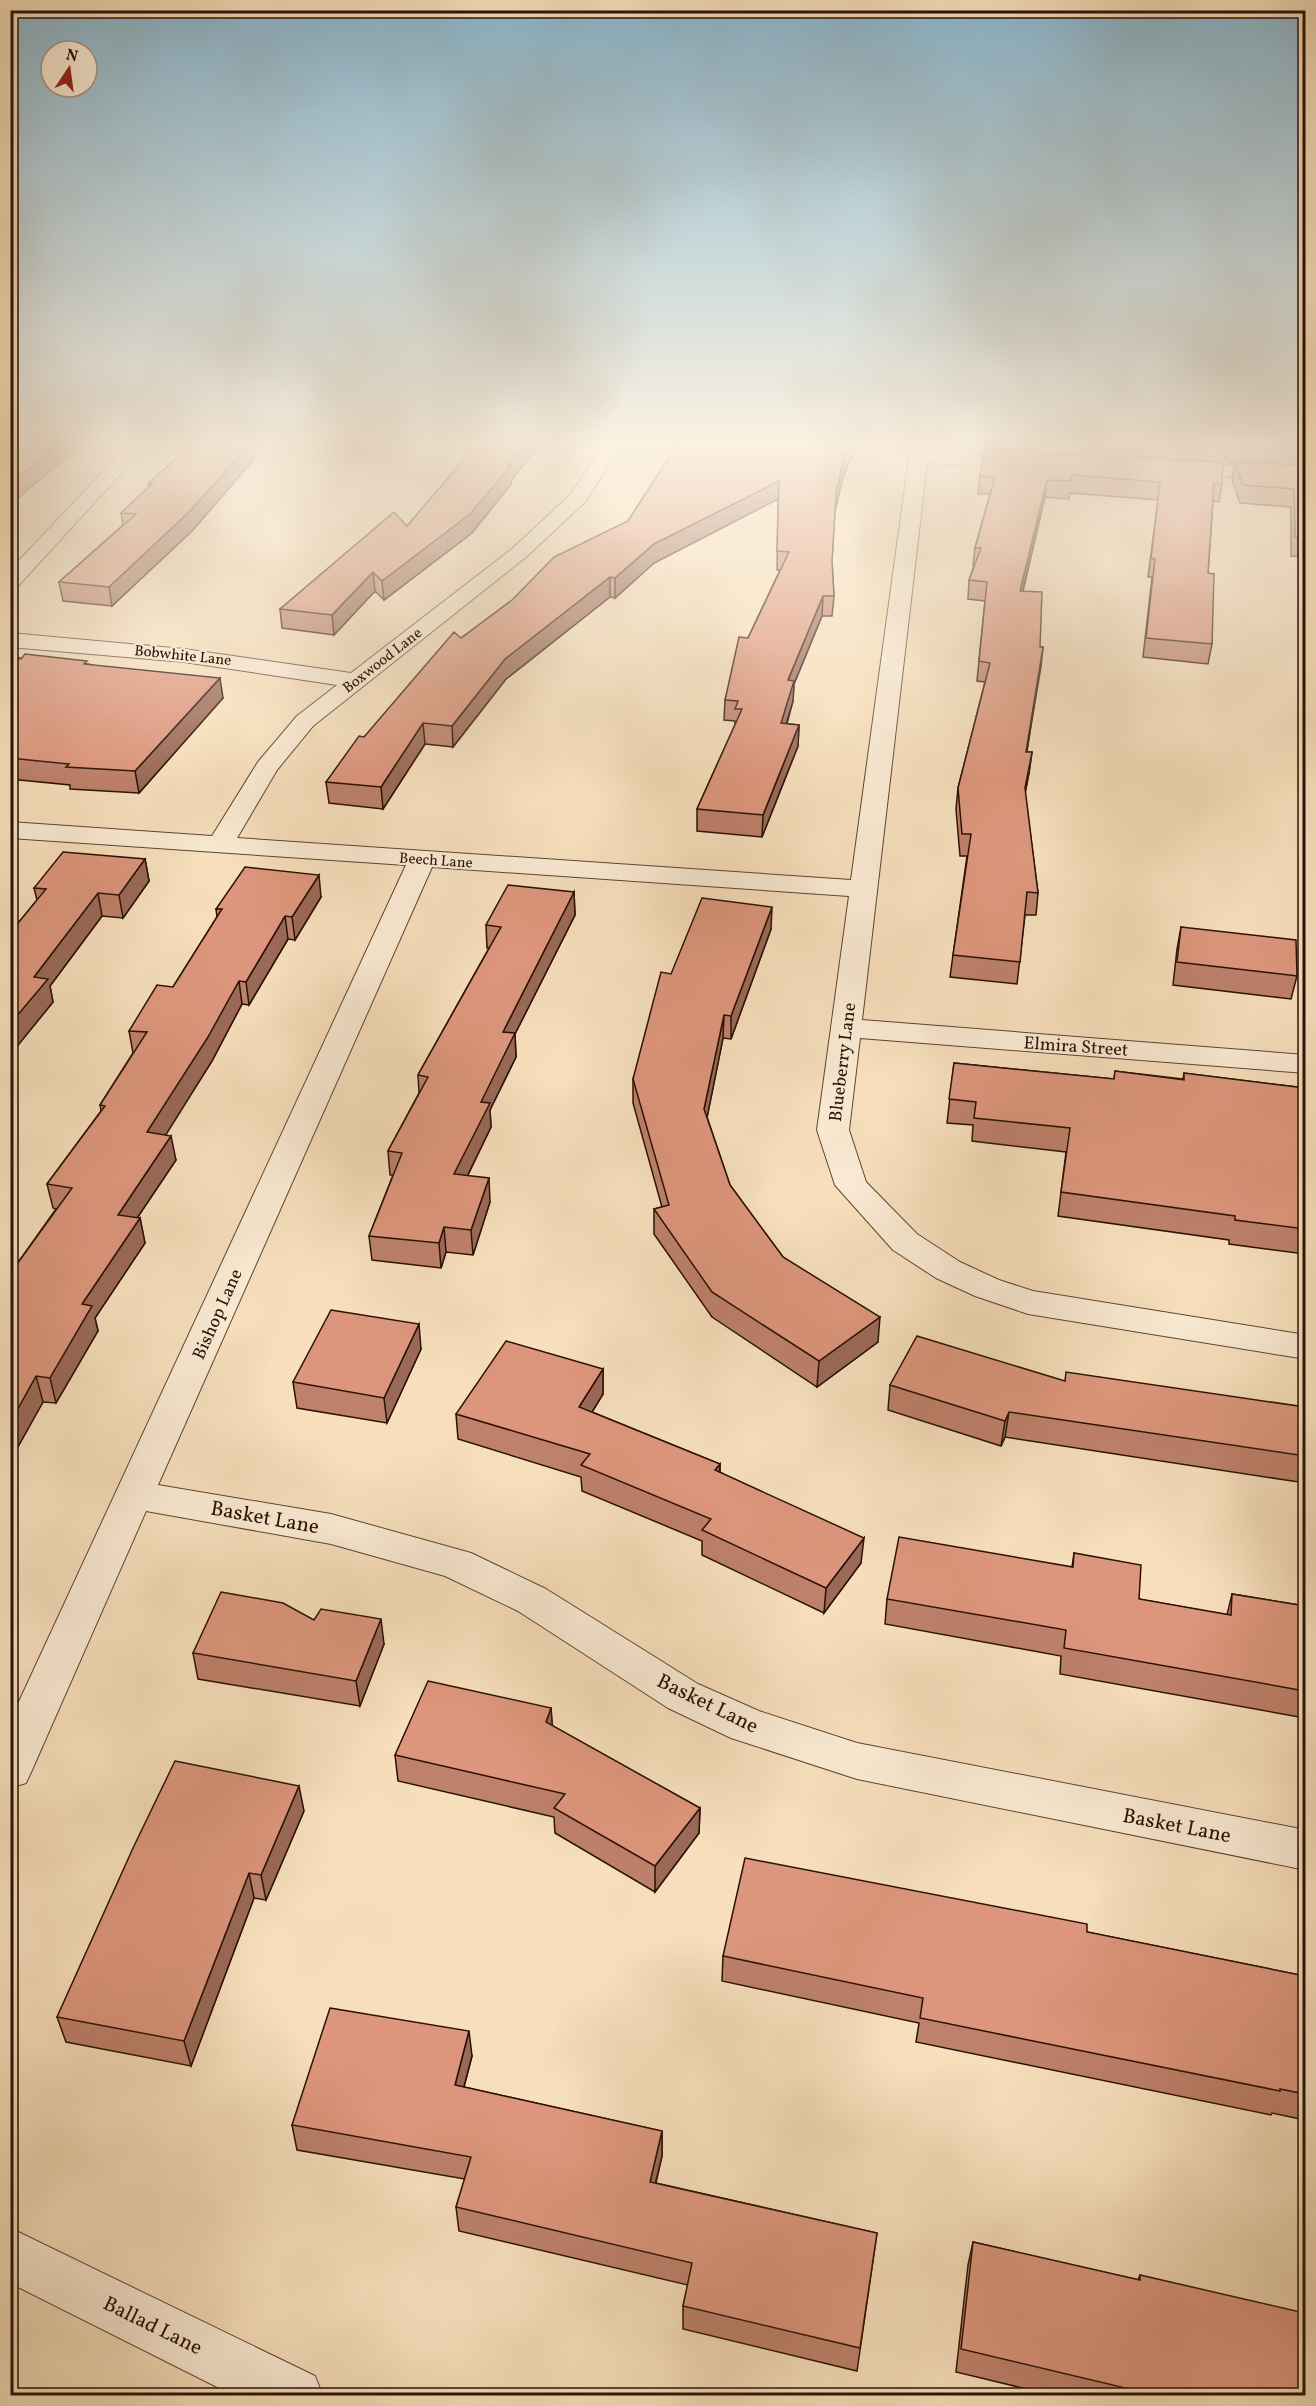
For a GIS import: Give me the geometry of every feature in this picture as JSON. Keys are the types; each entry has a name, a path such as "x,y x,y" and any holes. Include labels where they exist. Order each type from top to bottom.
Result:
{"street":[{"path":"10,583 36,555"},
{"name":"Boxwood Lane","path":"220,844 267,767 305,721 516,555"},
{"name":"Blueberry Lane","path":"906,555 833,1130 851,1185 905,1242 948,1270 987,1288 1028,1302 1098,1316 1305,1347"},
{"name":"Bobwhite Lane","path":"10,640 101,646 266,664 355,681"},
{"name":"Beech Lane","path":"10,830 862,890"},
{"name":"Bishop Lane","path":"10,1770 422,859"},
{"name":"Elmira Street","path":"846,1028 1305,1064"},
{"name":"Basket Lane","path":"135,1495 332,1529 457,1564 532,1600 683,1696 746,1725 857,1761 1305,1850"},
{"name":"Ballad Lane","path":"10,2254 295,2396"}],"building":[{"path":"89,555 143,555 109,587 59,582"},
{"path":"343,555 416,555 382,581 373,572 332,615 280,609"},
{"path":"641,555 615,578 610,577 505,659 452,726 423,723 381,787 326,782 359,736 364,737 454,632 461,638 512,600 554,557"},
{"path":"787,555 832,555 834,596 823,596 788,680 794,681 781,723 799,725 763,815 697,809 742,709 735,709 738,701 725,700 739,637 748,638"},
{"path":"978,555 1029,555 1020,591 1042,592 1040,647 1043,647 1026,752 1032,752 1025,788 1038,893 1027,892 1020,962 953,955 971,834 962,834 958,788 990,663 979,661 987,582 969,580"},
{"path":"1151,555 1209,555 1208,573 1214,574 1212,644 1146,638 1155,559 1151,558"},
{"path":"25,654 87,661 84,664 220,678 135,771 66,767 69,764 10,758 10,657 21,659"},
{"path":"63,852 145,859 119,895 98,893 34,977 48,979 10,1024 10,933 46,889 34,888"},
{"path":"245,867 319,875 292,917 285,916 246,982 239,981 208,1037 147,1132 171,1136 118,1215 140,1218 82,1304 92,1306 50,1378 36,1376 10,1423 10,1281 16,1271 12,1271 72,1188 47,1184 105,1106 100,1105 147,1032 129,1031 157,985 173,987 222,909 216,909"},
{"path":"508,885 574,892 503,1032 515,1033 481,1102 490,1103 454,1174 489,1178 471,1230 444,1227 439,1243 369,1236 402,1153 388,1151 428,1077 418,1075 501,927 486,925"},
{"path":"702,898 772,907 731,1016 724,1015 704,1109 730,1185 783,1257 880,1317 819,1361 712,1292 654,1209 669,1205 633,1079 661,972 671,974"},
{"path":"1181,927 1296,940 1297,976 1177,962"},
{"path":"954,1063 1114,1079 1115,1071 1184,1080 1184,1073 1305,1088 1305,1229 1235,1220 1235,1216 1061,1192 1070,1128 974,1118 976,1102 949,1099"},
{"path":"331,1310 419,1324 384,1398 293,1382"},
{"path":"917,1336 1065,1381 1066,1372 1305,1407 1305,1456 1009,1412 1005,1421 890,1385"},
{"path":"506,1341 603,1369 579,1407 720,1464 715,1470 864,1538 826,1588 702,1530 711,1519 581,1465 590,1454 456,1414"},
{"path":"899,1537 1073,1567 1074,1553 1141,1565 1139,1599 1231,1615 1232,1594 1305,1606 1305,1691 1064,1648 1066,1630 887,1599"},
{"path":"221,1592 283,1603 314,1620 321,1609 381,1619 356,1681 193,1653"},
{"path":"428,1681 551,1708 546,1722 700,1808 655,1866 554,1808 565,1794 395,1755"},
{"path":"175,1761 299,1786 261,1875 249,1873 184,2041 57,2017 133,1848"},
{"path":"745,1858 1087,1924 1087,1932 1305,1976 1305,2094 1280,2089 1280,2091 920,2018 923,1998 723,1956"},
{"path":"330,2008 469,2031 455,2085 662,2131 650,2182 877,2233 860,2348 683,2306 692,2263 456,2207 471,2157 292,2125"},
{"path":"973,2242 1140,2280 1140,2275 1305,2313 1305,2396 1134,2396 1134,2390 961,2349"}]}
